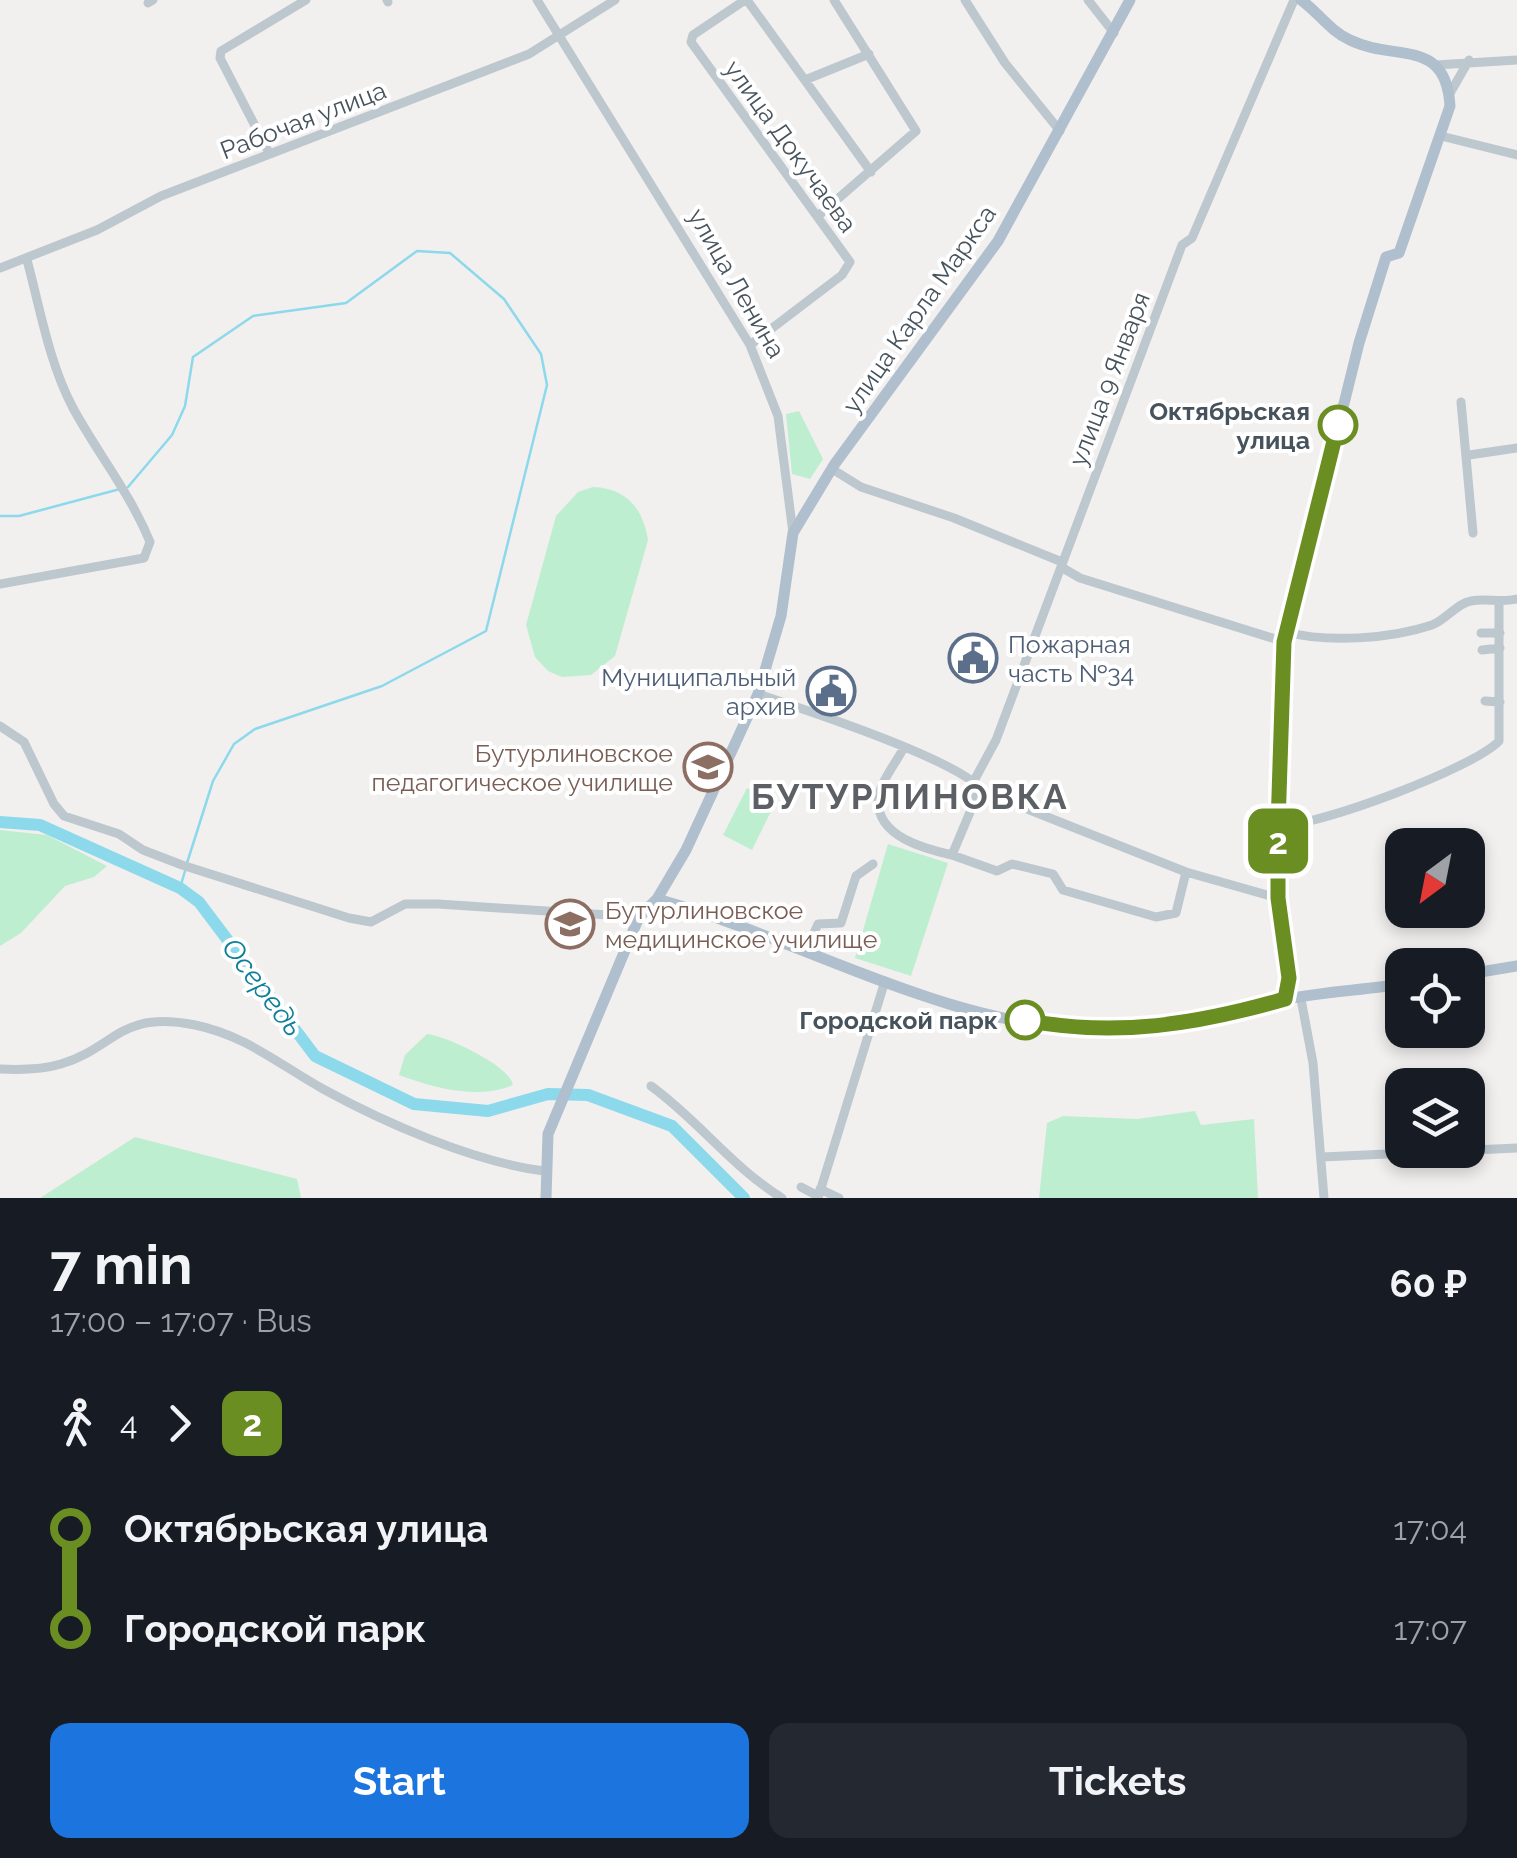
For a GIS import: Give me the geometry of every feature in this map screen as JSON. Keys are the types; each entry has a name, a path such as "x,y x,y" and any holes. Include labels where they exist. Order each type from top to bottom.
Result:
{"main road":[{"name":"улица Карла Маркса","path":"793,533 832,469 990,253 1130,0"},
{"path":"1285,999 1289,978 1278,898 1278,826 1285,637 1370,308 1386,257 1399,253 1442,136 1449,95 1445,78 1436,66 1412,54 1350,40 1298,0"},
{"name":"улица Ленина","path":"546,1198 548,1134 639,917 657,900 686,850 758,694 781,616 793,533"},
{"path":"657,900 884,982 1002,1015 1090,1030 1190,1022 1285,999 1385,987"},
{"path":"1485,971 1517,966"}],"street":[{"path":"269,153 220,58 221,51 306,0"},
{"name":"улица Ленина","path":"537,0 750,345 778,416 793,533"},
{"name":"Рабочая улица","path":"0,268 26,260 161,196 560,39 614,0"},
{"path":"746,0 871,172"},
{"name":"улица Докучаева","path":"746,0 693,35 692,45 848,257 850,266 750,345"},
{"path":"818,216 912,139 916,128 834,0"},
{"path":"965,0 1014,77 1060,131"},
{"path":"1088,0 1114,33"},
{"name":"улица 9 Января","path":"974,779 996,740 1182,245 1192,238 1298,0"},
{"path":"805,80 869,54"},
{"path":"1436,66 1469,60 1517,60"},
{"path":"1449,95 1469,60"},
{"path":"1442,136 1517,155"},
{"path":"0,584 144,558 150,542 115,470 73,408 56,368 26,260"},
{"path":"1461,402 1469,455 1473,533"},
{"path":"1469,455 1517,448"},
{"path":"832,469 861,487 954,518 1061,565 1080,578 1285,637 1368,636 1434,624 1469,600 1500,604 1517,599"},
{"path":"1278,826 1396,792 1486,754 1500,740 1500,604"},
{"path":"1481,633 1500,632"},
{"path":"1482,650 1500,648"},
{"path":"758,694 974,779 984,792 1186,872 1278,898"},
{"path":"1485,701 1500,702"},
{"path":"0,726 24,742 54,804 64,816 119,834 143,850 182,865 370,922 406,904 639,917"},
{"path":"903,750 880,791 878,803 907,842 997,872 1012,864 1053,874 1063,890 1156,917 1176,913 1186,872"},
{"path":"952,856 973,804 974,779"},
{"path":"806,951 818,924 842,923 856,876 873,864"},
{"path":"819,1194 884,982"},
{"path":"1301,999 1324,1198"},
{"path":"0,1069 60,1064 119,1030 156,1020 196,1025 261,1048 322,1088 387,1120 496,1160 544,1172"},
{"path":"651,1086 688,1112 741,1171 782,1198"},
{"path":"1322,1157 1517,1148"},
{"path":"800,1187 839,1198"}],"green space":[{"path":"799,411 823,459 810,479 792,474 786,414"},
{"path":"593,487 615,491 631,502 642,518 648,540 615,656 591,675 562,677 548,671 535,657 526,625 556,516 578,492"},
{"path":"747,788 776,801 752,850 723,835"},
{"path":"0,830 47,835 107,866 94,877 65,886 21,933 0,946"},
{"path":"888,844 948,863 911,976 855,958"},
{"path":"427,1034 490,1061 513,1085 470,1092 399,1075 405,1055"},
{"path":"1195,1111 1201,1125 1254,1119 1258,1198 1039,1198 1047,1123 1063,1116 1137,1119"},
{"path":"135,1137 297,1179 301,1198 40,1198"}],"waterway":[{"path":"128,487 172,435 185,406 193,357 253,316 346,303 417,251 450,253 504,299 541,354 547,385 486,631 382,686 255,729 234,744 213,781 187,863"},
{"path":"0,516 19,516 120,489"},
{"name":"Осередь","path":"0,822 40,825 180,888 199,902 315,1056 414,1104 488,1111 548,1094 588,1095 672,1126 744,1198"},
{"path":"180,888 185,871"}],"bus line":[{"name":"2","path":"1025,1020 1090,1030 1141,1029 1242,1012 1285,999 1289,978 1278,898 1279,704 1284,642 1338,425"}],"place":[{"name":"Октябрьская улица","path":"1338,425"},
{"name":"Пожарная часть №34","path":"973,658"},
{"name":"Муниципальный архив","path":"831,691"},
{"name":"Бутурлиновское педагогическое училище","path":"708,767"},
{"name":"Бутурлиновское медицинское училище","path":"570,924"},
{"name":"Городской парк","path":"1025,1020"}],"district":[{"name":"БУТУРЛИНОВКА","path":"910,797"}]}
